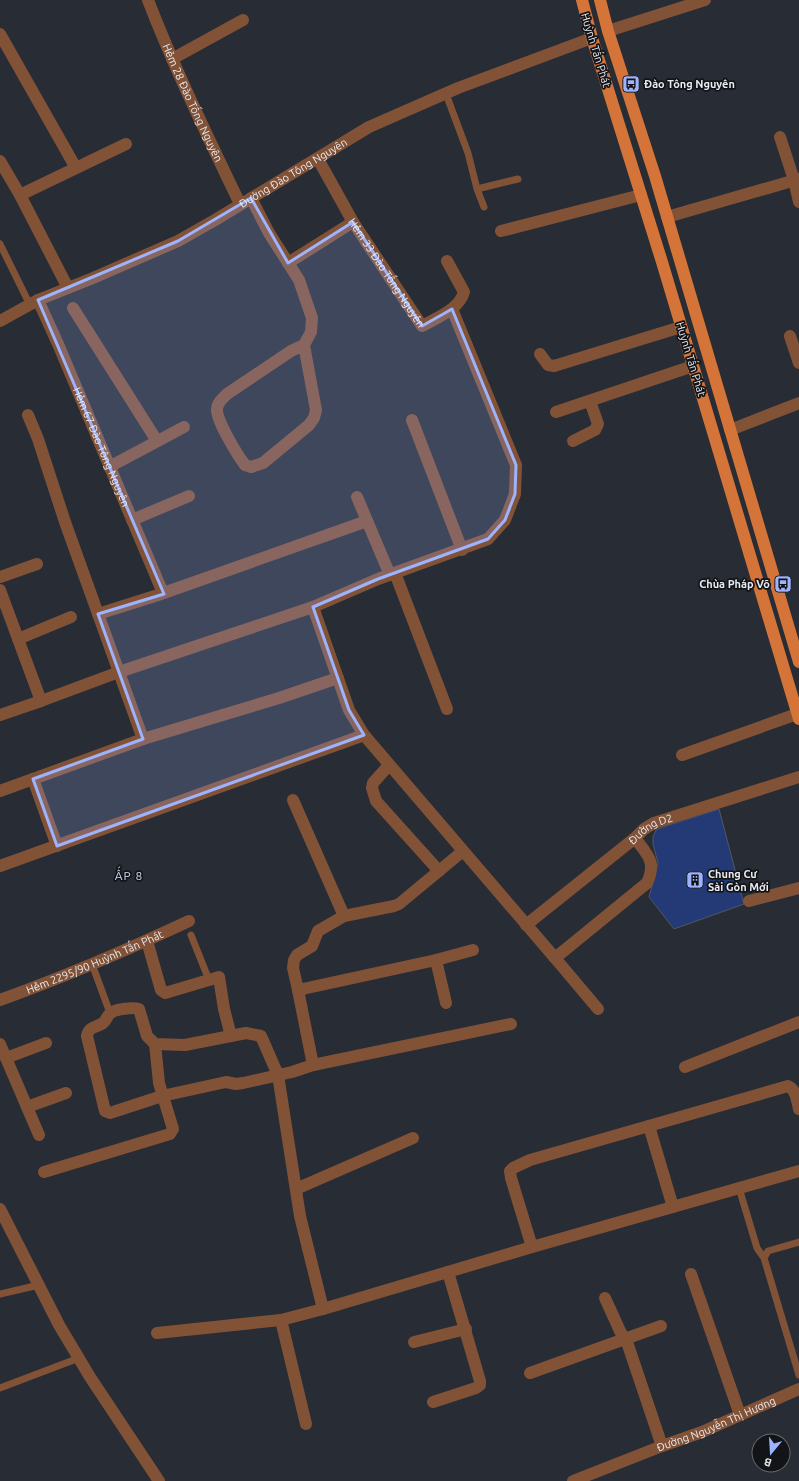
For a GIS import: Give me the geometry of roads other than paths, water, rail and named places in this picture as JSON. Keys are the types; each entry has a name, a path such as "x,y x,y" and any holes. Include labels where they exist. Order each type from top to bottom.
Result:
{"main road":[{"name":"Huỳnh Tấn Phát","path":"582,0 592,38 641,194 798,717"},
{"name":"Huỳnh Tấn Phát","path":"600,0 608,31 666,217 798,657"},
{"path":"592,38 608,31"},
{"path":"750,556 766,552"}],"street":[{"name":"Hẻm 28 Đào Tống Nguyên","path":"148,0 172,59 240,204"},
{"path":"608,31 705,0"},
{"path":"172,59 244,20"},
{"path":"0,34 76,168"},
{"name":"Đường Đào Tông Nguyên","path":"0,320 34,302 178,240 318,159 369,127 446,94 592,38"},
{"path":"780,137 796,179 799,202"},
{"path":"20,195 126,144"},
{"name":"Hẻm 33 Đào Tống Nguyên","path":"318,159 354,222 422,326 452,309 463,297 464,292 447,261"},
{"path":"0,161 20,195 68,288"},
{"path":"666,217 796,179"},
{"path":"501,231 641,194"},
{"path":"251,198 269,232 299,280 312,318 311,332 304,344 290,351 220,400 217,409 219,420 245,465 251,467 263,463 309,425 314,418 316,410 304,344"},
{"path":"288,263 354,222"},
{"name":"Hẻm 67 Đào Tông Nguyên","path":"34,302 58,344 163,593"},
{"path":"73,308 157,442"},
{"path":"0,715 119,672 313,608 392,574 462,550 488,539 505,520 515,494 516,465 452,309"},
{"path":"540,354 548,365 554,366 681,327"},
{"path":"790,336 799,363"},
{"path":"556,412 693,366"},
{"path":"573,441 596,430 597,428 598,424 590,401"},
{"path":"730,430 799,403"},
{"path":"28,415 38,439 65,522 143,739"},
{"path":"412,420 462,550"},
{"path":"110,467 184,427"},
{"path":"132,520 189,496"},
{"path":"357,497 392,574 447,709"},
{"path":"98,614 163,593 367,521"},
{"path":"0,577 36,564"},
{"path":"0,590 41,701"},
{"path":"313,608 350,710 364,735 598,1009"},
{"path":"18,639 71,617"},
{"path":"0,791 143,739 279,698 338,678"},
{"path":"682,755 798,717"},
{"path":"0,866 364,735"},
{"path":"389,765 373,783 372,788 376,801 438,871"},
{"name":"Đường D2","path":"526,926 636,838 644,829 654,823 799,777"},
{"path":"33,779 57,846"},
{"path":"293,800 344,916"},
{"path":"554,958 647,883 652,873 652,862 636,838"},
{"path":"313,1065 293,968 294,960 297,955 312,946 318,931 344,916 399,904 463,851"},
{"path":"749,902 799,888"},
{"name":"Hẻm 2295/90 Huỳnh Tấn Phát","path":"0,1000 34,988 92,964 147,941 189,921"},
{"path":"147,941 161,990 163,992 165,993 219,977 224,1009 231,1036"},
{"path":"298,990 436,960 473,950"},
{"path":"436,960 446,1003"},
{"path":"44,1172 170,1134 173,1129 162,1096 159,1083 155,1044 147,1036 137,1008 113,1011 102,1024 91,1028 88,1032 105,1111 110,1113 162,1096 226,1082 236,1084 278,1076 313,1065 511,1024"},
{"path":"685,1067 799,1022"},
{"path":"155,1044 185,1045 246,1033 261,1036 278,1076 300,1216 323,1309"},
{"path":"6,1058 46,1043"},
{"path":"0,1044 39,1135"},
{"path":"532,1247 511,1178 510,1171 513,1168 530,1160 788,1086 792,1087 794,1090 799,1109"},
{"path":"27,1107 66,1093"},
{"path":"649,1126 673,1207"},
{"path":"296,1189 412,1138"},
{"path":"157,1333 281,1320 799,1171"},
{"path":"0,1209 38,1285 78,1358 159,1481"},
{"path":"433,1402 476,1388 480,1385 466,1329 448,1272"},
{"path":"691,1274 740,1415"},
{"path":"605,1298 625,1339 662,1446"},
{"path":"281,1320 306,1424"},
{"path":"530,1373 661,1326"},
{"path":"414,1342 466,1329"},
{"name":"Đường Nguyễn Thị Hương","path":"572,1481 702,1432 799,1389"}],"lane":[{"path":"446,94 468,153 477,190 484,207"},
{"path":"477,190 518,179"},
{"path":"0,244 34,302"},
{"path":"191,935 209,980"},
{"path":"92,964 110,1013"},
{"path":"739,1188 757,1248 764,1258 799,1375"},
{"path":"764,1258 768,1251 799,1242"},
{"path":"0,1294 38,1285"},
{"path":"0,1388 78,1358"}],"place":[{"name":"Đào Tông Nguyên","path":"631,84"},
{"name":"Chùa Pháp Võ","path":"783,584"},
{"name":"Chung Cư Sài Gòn Mới","path":"695,880"}],"district":[{"name":"ẤP 8","path":"129,876"}]}
